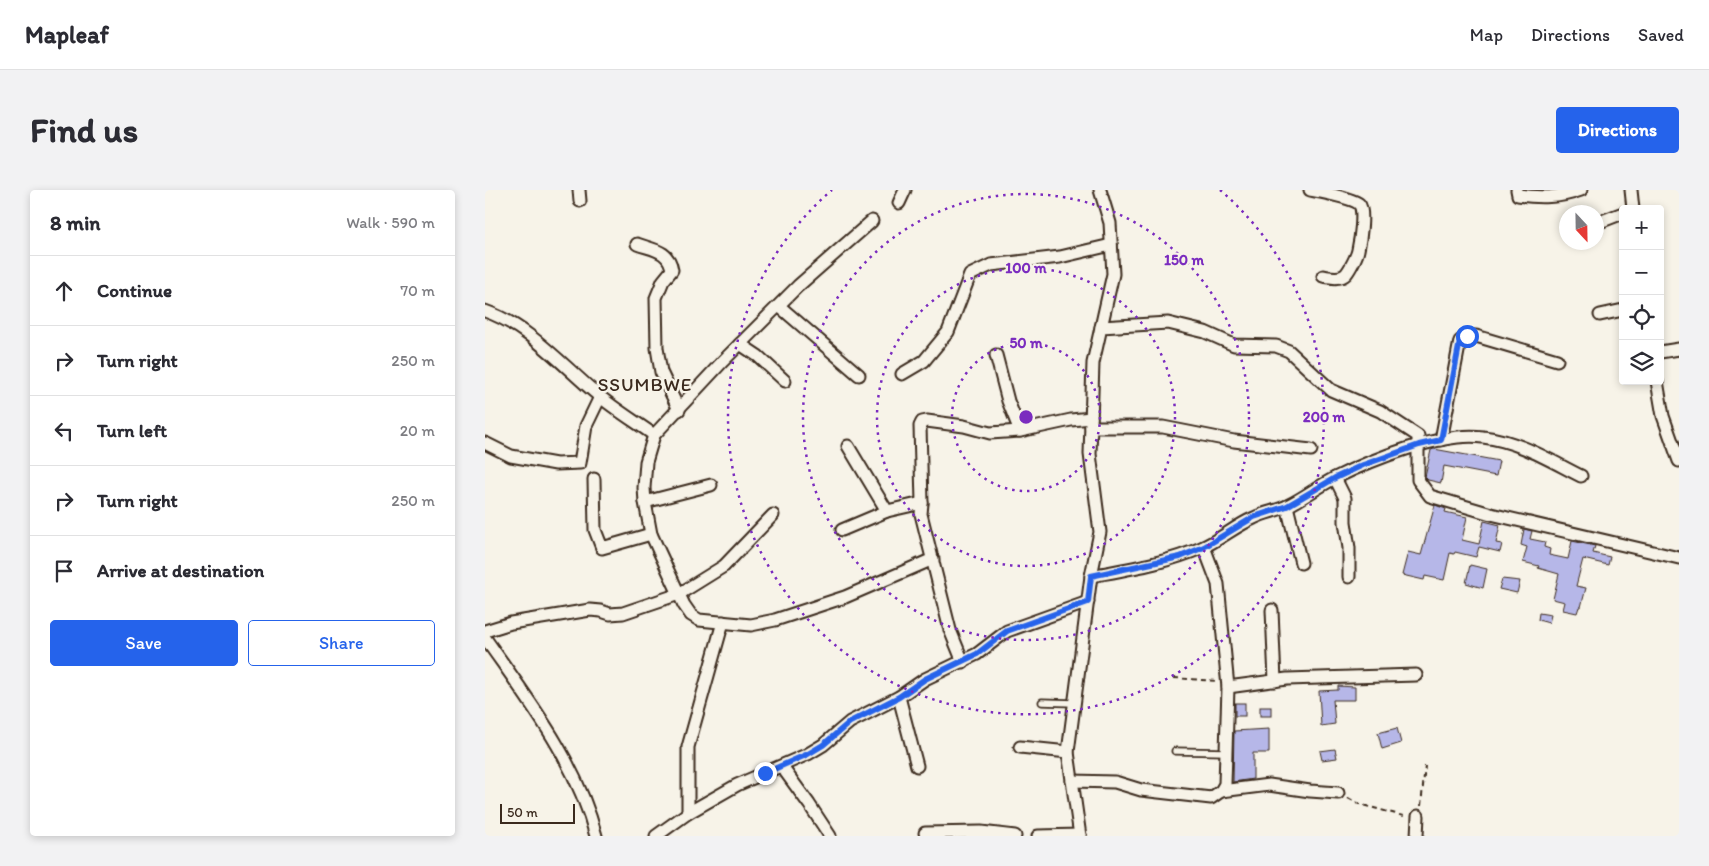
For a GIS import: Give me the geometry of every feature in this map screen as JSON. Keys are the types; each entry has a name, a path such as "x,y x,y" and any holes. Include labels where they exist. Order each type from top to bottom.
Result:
{"street":[{"path":"899,203 905,190"},
{"path":"1038,836 1080,836 1068,752 1091,576 1100,532 1090,454 1093,363 1113,274 1109,223 1100,190"},
{"path":"1310,190 1352,200 1359,204 1362,210 1358,252 1346,274 1333,278 1323,276"},
{"path":"1517,190 1517,196 1548,198 1568,195 1581,190"},
{"path":"1631,190 1633,205"},
{"path":"1604,220 1619,215"},
{"path":"872,221 798,286 654,435 646,462 645,502 651,534 679,594 691,615 699,620 751,625 775,620 845,597 933,559"},
{"path":"637,244 664,254 670,261 672,270 663,281 656,298 657,348 661,372 679,410"},
{"path":"902,374 924,362 948,332 970,275 991,265 1060,257 1111,245"},
{"path":"779,306 859,375"},
{"path":"485,311 506,320 543,347 599,397 654,435"},
{"path":"1600,315 1619,311"},
{"path":"1101,327 1168,323 1205,332 1234,345 1276,346 1289,351 1331,390 1380,410 1418,436 1418,480 1430,496 1491,514 1679,558"},
{"path":"1441,440 1460,341 1467,336 1476,336 1557,360"},
{"path":"740,344 758,356 785,380"},
{"path":"1664,351 1679,349"},
{"path":"996,356 1008,401 1020,431"},
{"path":"1658,385 1663,416 1679,461"},
{"path":"485,443 511,456 556,464 579,463 586,426 599,397"},
{"path":"963,662 950,630 921,514 920,426 922,422 963,426 990,433 1020,431 1071,420 1163,427 1234,441 1311,450"},
{"path":"1091,576 1180,557 1204,547 1254,517 1287,506 1335,478 1363,465 1419,445 1441,440 1482,436 1506,441 1528,449 1581,476"},
{"path":"848,446 887,511"},
{"path":"1335,478 1345,498 1349,577"},
{"path":"595,479 595,530 602,548 651,534"},
{"path":"645,502 711,485"},
{"path":"842,530 887,511 922,503"},
{"path":"1287,506 1301,564"},
{"path":"485,631 519,622 590,610 601,610 610,614 623,613 679,594 725,566 773,515"},
{"path":"1072,781 1115,782 1141,790 1211,798 1221,791 1225,784 1228,684 1219,584 1204,547"},
{"path":"656,836 688,813 737,785 782,767 823,745 850,722 899,697 925,679 977,654 1007,631 1088,602"},
{"path":"1272,610 1275,681"},
{"path":"688,813 688,747 723,622"},
{"path":"485,638 545,723 564,754 596,836"},
{"path":"1228,684 1416,675"},
{"path":"899,697 917,766"},
{"path":"1020,747 1068,752"},
{"path":"782,767 830,836"},
{"path":"1221,791 1269,785 1338,793"},
{"path":"1417,836 1418,819"},
{"path":"925,833 981,832 1015,836"}],"lane":[{"path":"1042,702 1074,702"},
{"path":"1175,751 1226,752"}],"path":[{"path":"1174,678 1228,684"},
{"path":"1338,793 1359,804 1418,819 1422,802 1425,766"}],"building":[{"path":"1431,450 1499,461 1496,476 1444,466 1441,483 1428,480 1425,477"},
{"path":"1435,505 1446,509 1445,512 1467,517 1462,540 1479,544 1484,521 1500,525 1496,543 1502,544 1500,552 1479,547 1476,557 1455,552 1454,554 1450,553 1444,580 1425,576 1424,580 1402,575 1408,552 1421,555"},
{"path":"1524,529 1532,531 1530,539 1545,542 1544,547 1550,549 1549,555 1568,559 1572,541 1595,546 1593,553 1610,557 1608,565 1583,559 1576,586 1586,588 1581,607 1579,607 1577,613 1563,610 1565,602 1553,599 1559,574 1523,562 1527,547 1521,545"},
{"path":"1470,565 1487,569 1483,588 1466,583"},
{"path":"1502,579 1520,581 1517,593 1499,589"},
{"path":"1539,613 1551,615 1549,623 1538,620"},
{"path":"1338,686 1355,687 1355,700 1333,700 1335,724 1321,726 1319,691 1338,690"},
{"path":"1235,703 1245,703 1245,716 1235,716"},
{"path":"1260,707 1271,707 1271,716 1260,716"},
{"path":"1397,728 1401,743 1382,749 1378,733"},
{"path":"1269,729 1269,753 1253,753 1253,779 1233,782 1234,731"},
{"path":"1335,749 1337,758 1322,760 1320,751"}],"district":[{"name":"SSUMBWE","path":"645,384"}],"route":[{"path":"765,773 808,754 823,745 850,722 899,697 925,679 977,654 1007,631 1088,602 1091,576 1180,557 1204,547 1254,517 1287,506 1335,478 1363,465 1419,445 1441,440 1455,358 1460,341 1467,336"}]}
